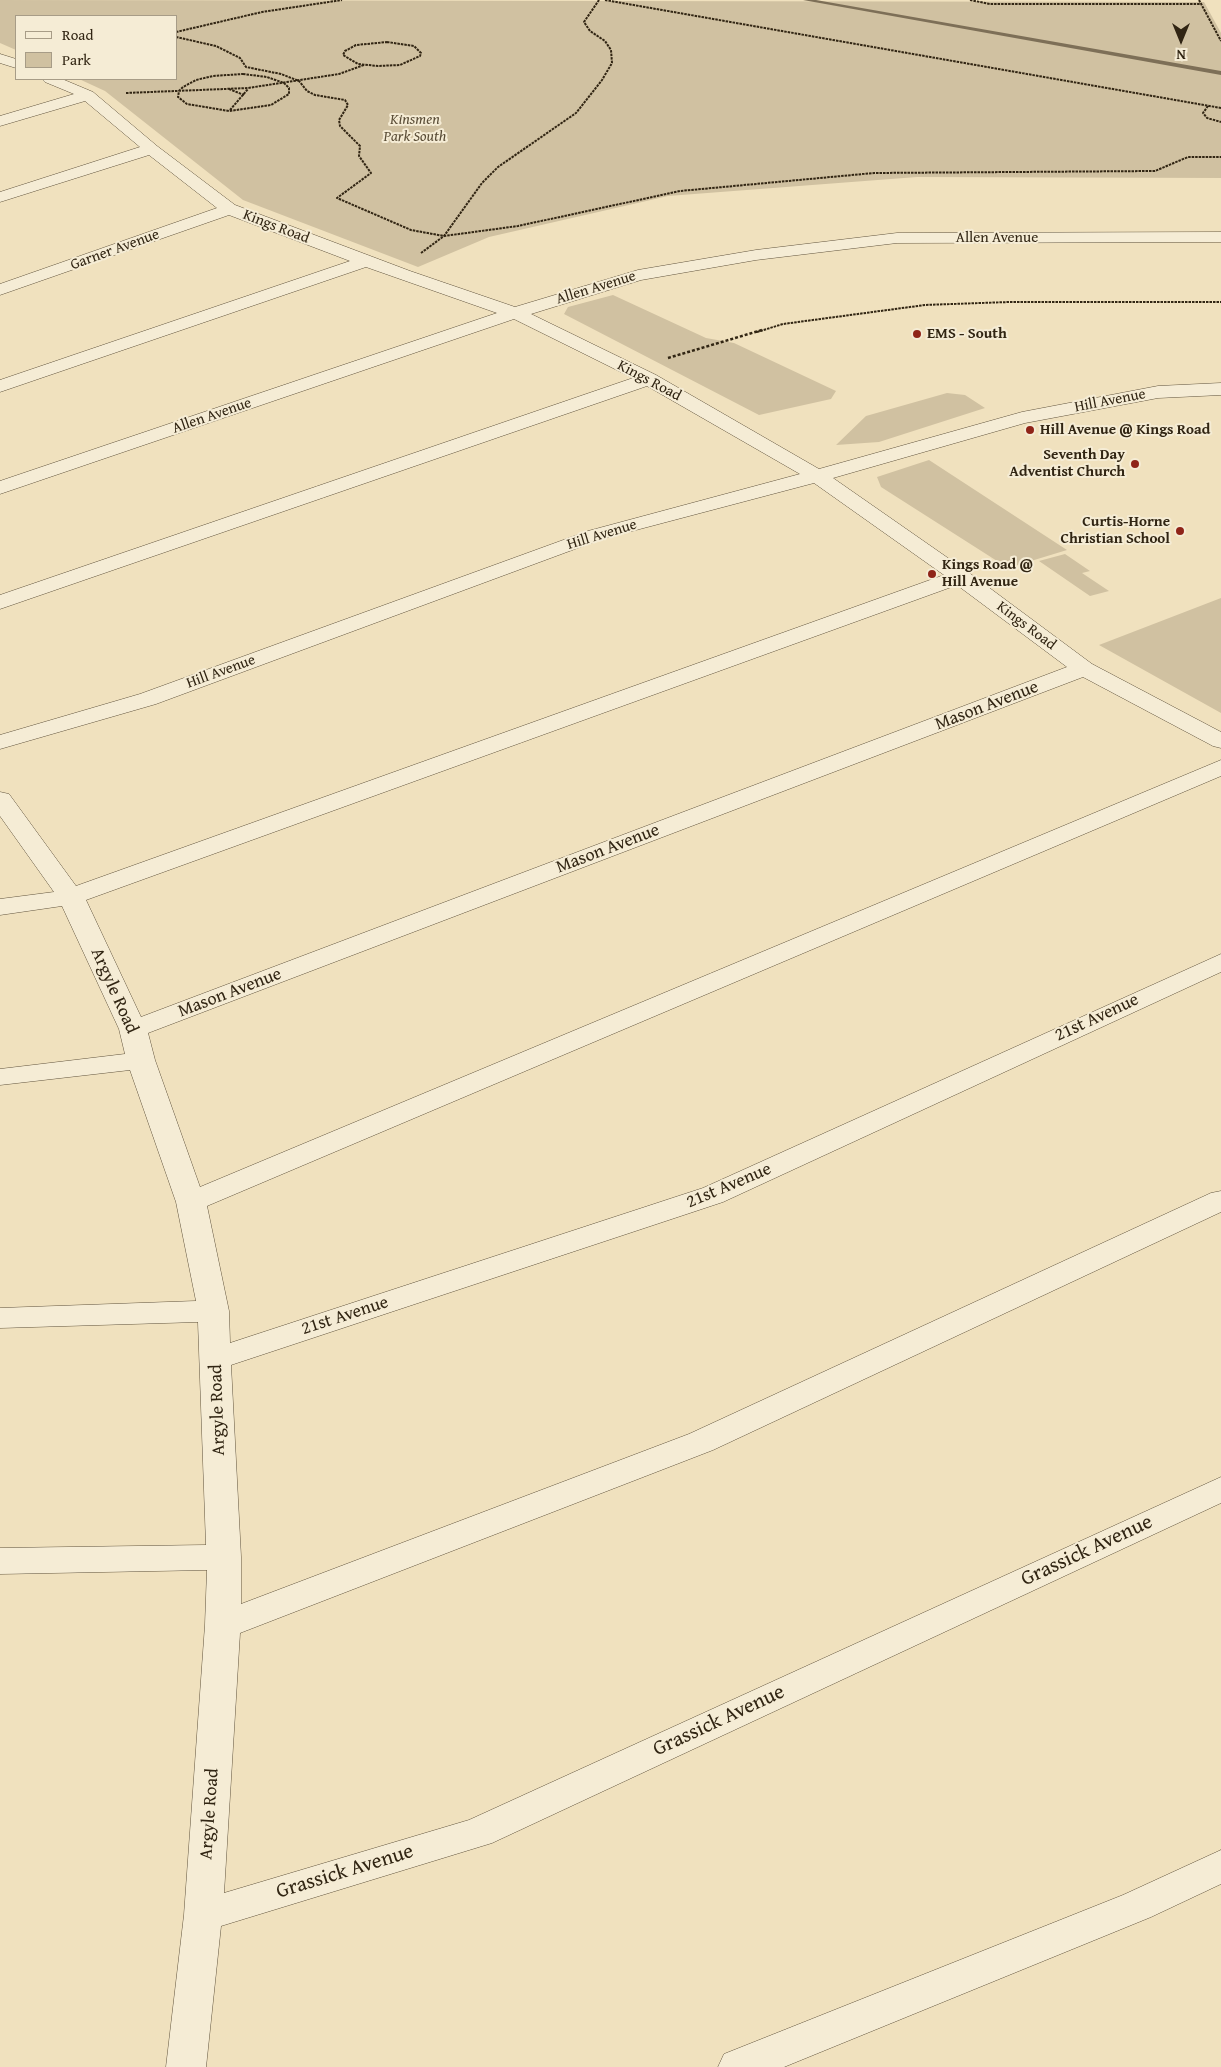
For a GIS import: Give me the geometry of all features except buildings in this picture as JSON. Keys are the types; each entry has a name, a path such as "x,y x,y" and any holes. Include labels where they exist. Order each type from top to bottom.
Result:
{"street":[{"name":"Kings Road","path":"52,80 88,95 152,149 229,209 404,275 515,313 649,379 817,476 960,577 1084,669 1221,741"},
{"path":"0,121 88,95"},
{"path":"0,197 152,149"},
{"name":"Garner Avenue","path":"0,290 229,209"},
{"name":"Allen Avenue","path":"0,488 515,313 638,275 756,255 897,238 1221,237"},
{"path":"0,386 366,261"},
{"path":"0,602 649,379"},
{"name":"Hill Avenue","path":"0,742 148,699 595,535 817,476 1022,418 1158,392 1221,389"},
{"path":"0,907 71,897 960,577"},
{"name":"Mason Avenue","path":"133,1029 1084,669"},
{"path":"191,1202 1221,767"},
{"name":"Argyle Road","path":"0,800 71,897 133,1029 141,1060 191,1202 213,1311 224,1557 223,1625 203,1915 186,2067"},
{"name":"21st Avenue","path":"216,1359 713,1195 1221,962"},
{"path":"0,1077 141,1060"},
{"path":"223,1625 701,1442 1221,1200"},
{"path":"0,1318 213,1311"},
{"name":"Grassick Avenue","path":"203,1915 479,1832 1221,1489"},
{"path":"0,1561 224,1557"},
{"path":"738,2067 1137,1906 1221,1866"}],"path":[{"path":"178,32 262,12 342,0"},
{"path":"404,275 409,259 444,236 482,182 498,167 576,113 602,80 612,63 611,50 605,41 590,31 584,22 599,0"},
{"path":"605,0 1221,108"},
{"path":"970,0 990,4 1201,4"},
{"path":"1066,0 1067,4"},
{"path":"1199,0 1221,41"},
{"path":"178,37 216,46 240,58 246,67 281,74 298,81 307,91 315,95 340,98 348,103 339,120 340,126 360,146 359,156 371,172 339,194 337,198 411,230 444,236 518,226 680,191 874,172 1155,171 1188,157 1221,157"},
{"path":"88,95 248,88 339,74 364,65 400,64 416,59 422,52 414,46 387,42 365,43 345,52 345,58 364,65"},
{"path":"227,75 267,77 284,83 289,88 289,94 281,101 254,109 229,111 208,110 188,104 178,97 179,90 196,80 227,75"},
{"path":"227,88 244,95"},
{"path":"229,111 248,88"},
{"path":"1208,106 1203,113 1207,118 1221,122"},
{"path":"630,369 783,324 925,305 1009,302 1221,302"}],"green space":[{"name":"Kinsmen Park South","path":"0,0 1204,2 1221,33 1221,178 917,177 668,196 489,237 418,267 243,200 105,91 81,80 178,80 178,15 15,15 15,50 0,43"},
{"path":"613,295 706,338 734,343 836,391 831,399 759,415 564,314 568,307"},
{"path":"947,393 965,395 985,408 879,442 836,445 866,416"},
{"path":"929,460 1067,550 1008,568 881,487 877,477"},
{"path":"1065,554 1090,571 1082,573 1109,591 1090,596 1039,561"},
{"path":"1221,598 1221,713 1099,645"}],"waterway":[{"path":"806,0 1221,73"}],"place":[{"name":"EMS - South","path":"917,334"},
{"name":"Hill Avenue @ Kings Road","path":"1030,430"},
{"name":"Seventh Day Adventist Church","path":"1135,464"},
{"name":"Curtis-Horne Christian School","path":"1180,531"},
{"name":"Kings Road @ Hill Avenue","path":"932,574"}]}
